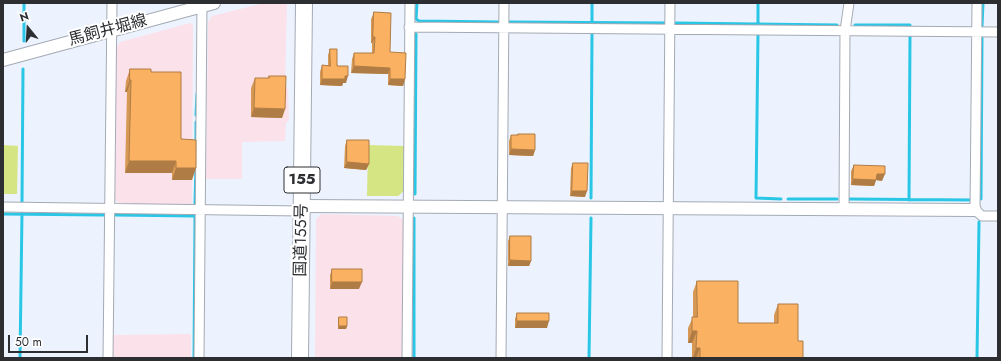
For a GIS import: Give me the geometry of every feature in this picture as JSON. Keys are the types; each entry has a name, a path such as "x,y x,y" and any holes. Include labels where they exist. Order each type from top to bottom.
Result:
{"highway":[{"name":"国道155号","path":"300,358 304,3"}],"street":[{"path":"108,358 112,3"},
{"path":"407,358 410,3"},
{"path":"501,358 504,3"},
{"path":"667,358 670,3"},
{"path":"844,209 845,31 849,3"},
{"path":"975,210 976,3"},
{"path":"199,358 200,209 206,4"},
{"name":"馬飼井堀線","path":"3,60 206,4"},
{"path":"410,27 998,32"},
{"path":"3,207 200,209 502,207 975,210 982,216 998,216"}],"shaded area":[{"path":"264,3 284,3 287,5 285,85 288,90 289,120 286,123 285,141 242,142 242,179 206,179 208,22 212,16"},
{"path":"190,23 193,25 192,205 119,204 115,200 116,48 120,42"},
{"path":"321,214 398,216 403,220 403,358 315,358 316,219"},
{"path":"191,334 191,358 111,358 111,335"}],"green space":[{"path":"3,145 18,146 17,194 3,194"},
{"path":"368,145 404,146 404,191 398,196 367,196"}],"building":[{"path":"374,12 391,13 390,52 406,53 405,79 390,79 390,68 354,66 354,53 374,53"},
{"path":"330,49 337,49 337,66 348,66 348,76 345,76 345,79 322,79 322,65 330,66"},
{"path":"130,69 151,69 151,72 181,72 181,139 196,140 196,168 176,168 176,161 129,161"},
{"path":"269,76 286,76 285,109 254,108 255,78 269,78"},
{"path":"535,134 535,150 511,149 511,135"},
{"path":"347,140 369,140 369,164 347,162"},
{"path":"573,163 588,163 587,191 572,191"},
{"path":"854,165 885,166 885,174 877,174 876,180 853,179"},
{"path":"510,236 531,236 531,261 510,260"},
{"path":"332,269 362,269 362,282 332,282"},
{"path":"697,281 738,281 738,323 778,323 778,304 798,304 798,341 803,341 803,358 700,358 700,348 696,348 697,331 692,331 692,317 697,317"},
{"path":"517,313 549,313 549,321 517,321"},
{"path":"339,317 347,317 347,326 339,326"}],"waterway":[{"path":"24,3 24,41"},
{"path":"416,19 417,3"},
{"path":"592,3 592,23"},
{"path":"758,3 758,24"},
{"path":"982,26 983,3"},
{"path":"416,19 419,21 498,22"},
{"path":"510,22 666,23"},
{"path":"675,23 837,25"},
{"path":"855,25 910,25"},
{"path":"591,198 592,33"},
{"path":"415,194 416,34"},
{"path":"758,34 756,198 781,199"},
{"path":"909,200 910,36"},
{"path":"981,199 982,38"},
{"path":"22,203 23,69"},
{"path":"196,115 197,94"},
{"path":"196,122 196,142"},
{"path":"195,203 196,166"},
{"path":"788,199 837,199"},
{"path":"849,199 971,200"},
{"path":"20,358 22,213"},
{"path":"3,214 104,215"},
{"path":"116,215 195,216 194,358"},
{"path":"414,218 414,358"},
{"path":"589,358 591,218"},
{"path":"977,358 979,222"}]}
